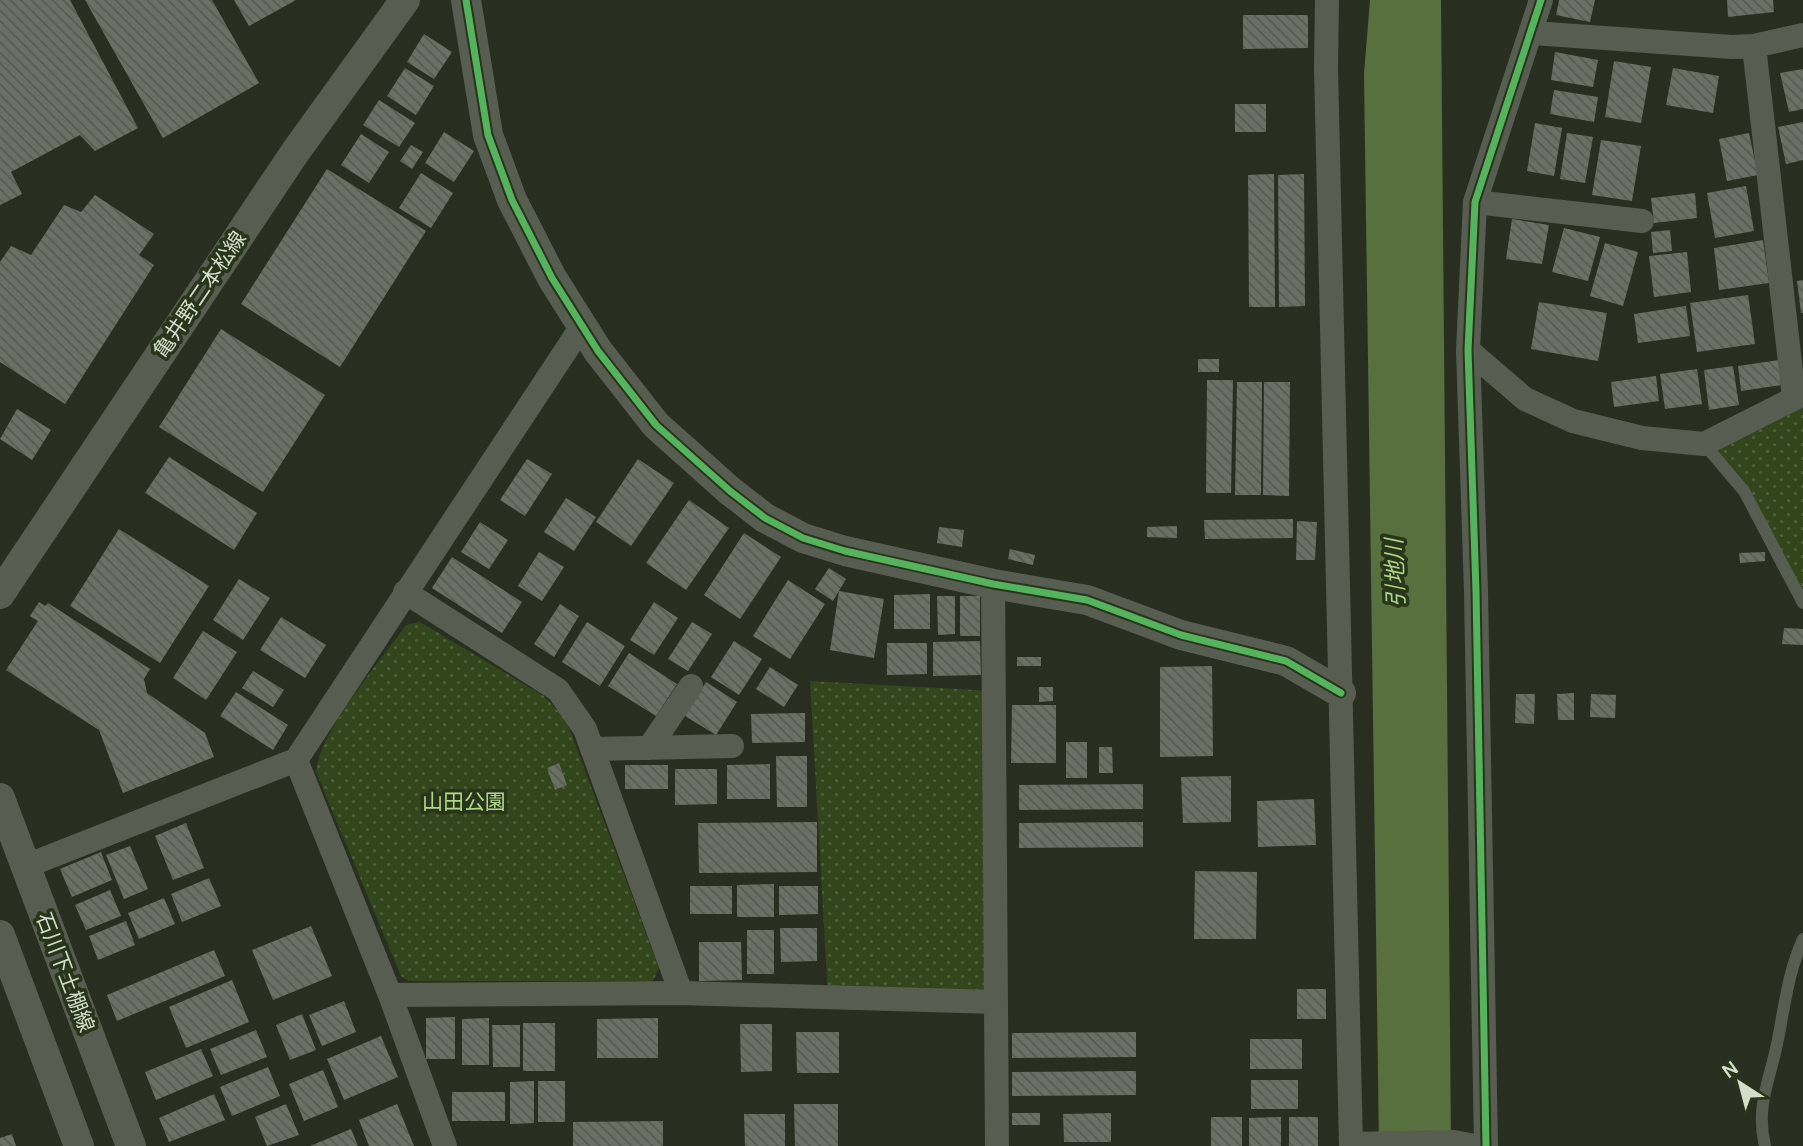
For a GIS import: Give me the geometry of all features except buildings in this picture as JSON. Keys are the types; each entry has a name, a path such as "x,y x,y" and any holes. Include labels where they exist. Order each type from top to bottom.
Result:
{"street":[{"name":"亀井野二本松線","path":"0,594 281,173 405,0"},
{"path":"467,0 488,135 512,200 552,278 582,326 656,425 765,517 803,538 845,551 993,584 1087,600 1181,635 1262,653 1286,661 1341,693"},
{"path":"1327,0 1341,693 1358,1145 1464,1144"},
{"path":"1486,1146 1476,591 1468,350 1475,202 1533,33 1541,0"},
{"path":"1533,33 1754,46 1803,35"},
{"path":"1468,350 1525,399 1573,422 1642,438 1704,444 1799,396 1754,46"},
{"path":"1475,202 1642,221"},
{"path":"26,866 296,760 582,326"},
{"path":"993,584 997,1146"},
{"path":"405,592 558,690 584,729 681,993"},
{"path":"649,748 691,686"},
{"path":"592,749 732,746"},
{"path":"296,760 390,995 446,1146"},
{"name":"石川下土棚線","path":"0,798 131,1146"},
{"path":"0,935 79,1146"},
{"path":"390,995 681,993 996,1002"}],"lane":[{"path":"1704,444 1744,491 1803,603"},
{"path":"1765,1146 1760,1107 1779,1038 1788,976 1803,939"}],"green space":[{"path":"1803,395 1803,603 1770,540 1704,444"},
{"name":"山田公園","path":"420,622 544,696 566,720 659,968 653,981 409,981 401,976 316,772 320,755 339,717 406,625"},
{"path":"810,681 994,691 996,1002 828,997"}],"water":[{"name":"引地川","path":"1370,0 1441,0 1451,1146 1379,1146 1364,74"}],"cycle path":[{"path":"466,0 488,135 512,200 552,278 598,351 656,425 730,491 765,518 803,538 845,551 993,584 1087,600 1181,635 1286,661 1341,693"},
{"path":"1486,1146 1476,591 1468,350 1475,202 1541,0"}]}
